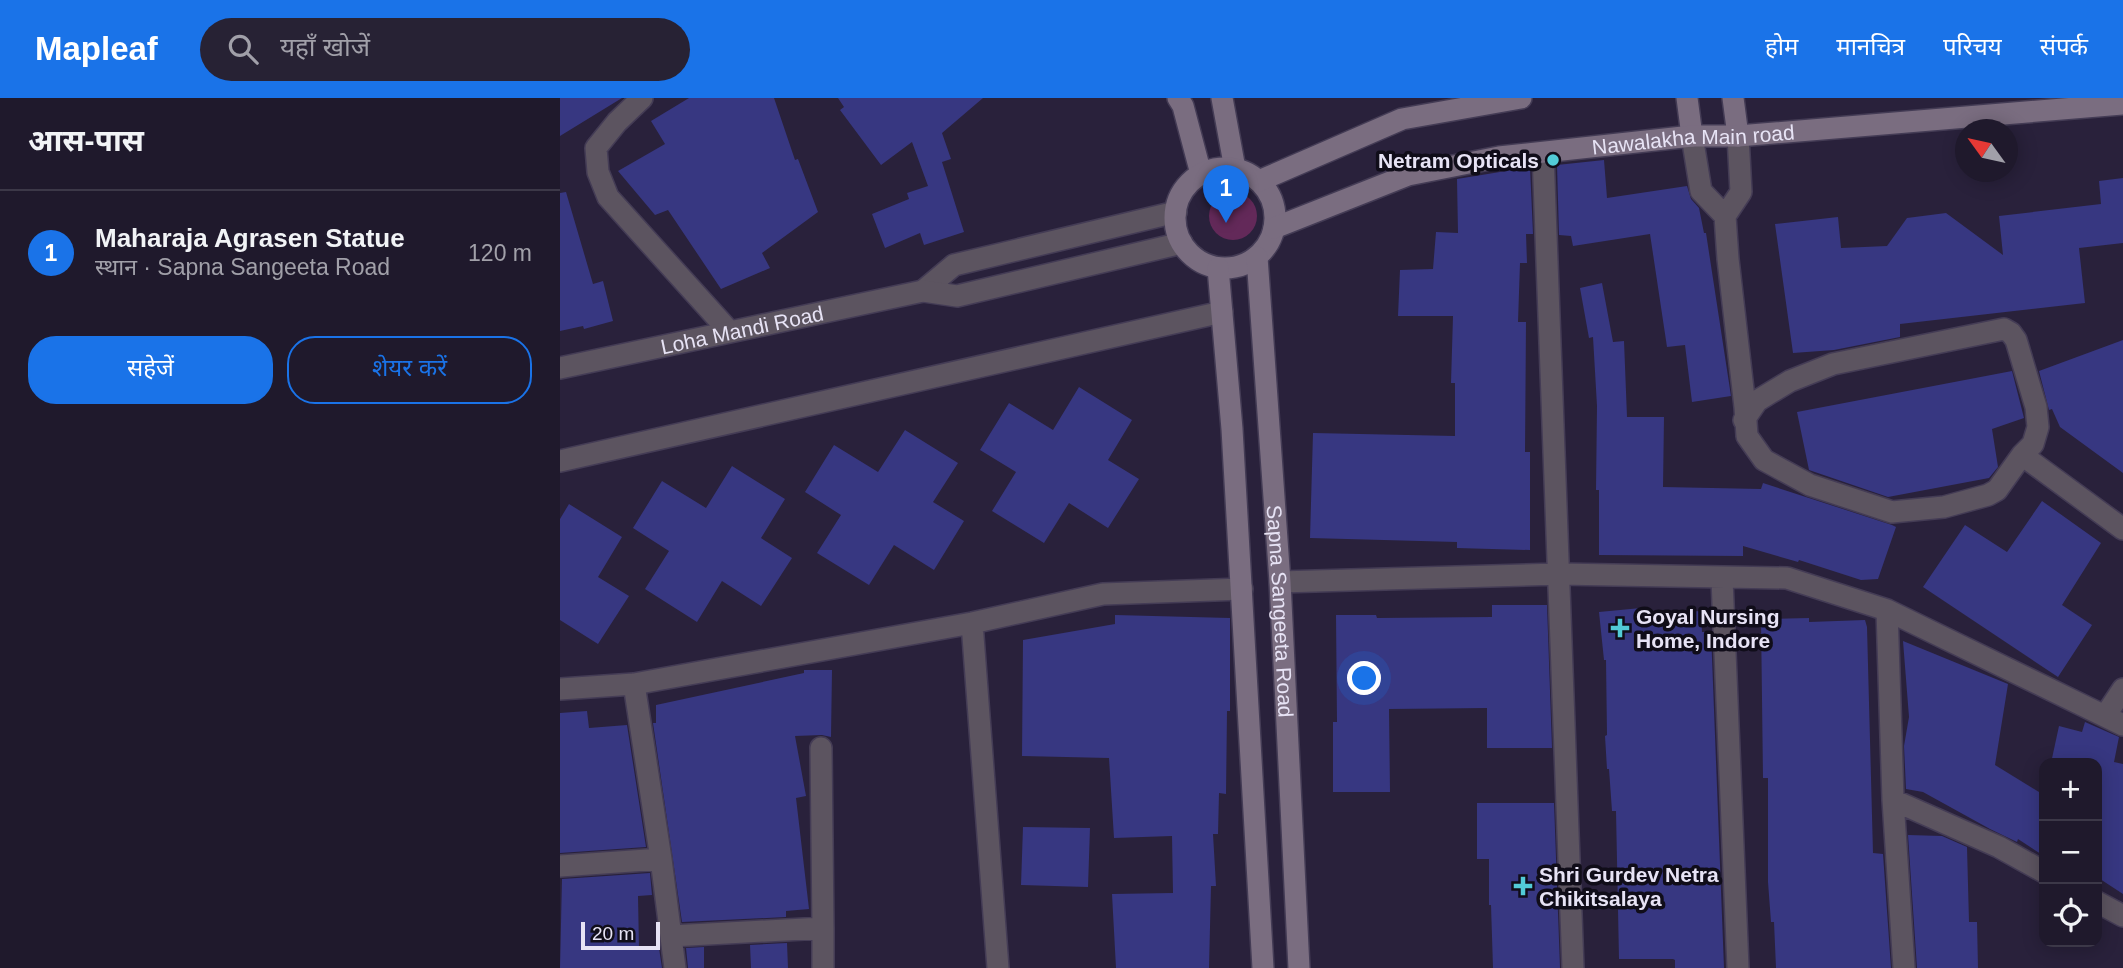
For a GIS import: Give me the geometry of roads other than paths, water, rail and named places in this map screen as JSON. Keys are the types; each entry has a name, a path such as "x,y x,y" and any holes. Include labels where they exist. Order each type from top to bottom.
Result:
{"main road":[{"path":"1178,98 1183,106 1201,174"},
{"path":"1222,98 1235,169"},
{"path":"1259,181 1402,119 1521,98"},
{"path":"1687,98 1692,136"},
{"path":"1734,98 1738,136"},
{"name":"Nawalakha Main road","path":"1274,228 1408,174 1499,157 1692,136 1738,136 2123,104"},
{"path":"1222,168 1235,169 1248,173 1259,181 1269,194 1275,210 1274,228 1268,244 1257,257 1245,264 1218,268 1199,262 1184,248 1175,227 1177,204 1188,184 1201,174 1222,168"},
{"name":"Sapna Sangeeta Road","path":"1257,257 1280,582 1299,968"},
{"name":"Sapna Sangeeta Road","path":"1218,268 1242,589 1263,968"}],"street":[{"path":"642,98 617,122 596,148 598,173 608,197 729,331"},
{"path":"1692,136 1701,191 1725,216 1745,407 1744,419 1747,436 1764,460 1810,485 1892,512 1944,507 1988,495 2002,485 2033,443 2038,427 2036,407 2016,341 2011,333 2004,329 1833,364 1790,381 1757,401 1744,419"},
{"path":"1725,216 1741,192 1738,136"},
{"path":"1543,153 1573,968"},
{"path":"923,291 954,265 1176,212"},
{"path":"923,291 957,296 1182,243"},
{"name":"Loha Mandi Road","path":"560,368 923,291"},
{"path":"560,461 1222,312"},
{"path":"2022,455 2123,529"},
{"path":"1280,582 1559,574 1723,579 1787,578 1887,610 2114,720 2123,690"},
{"path":"1723,579 1738,968"},
{"path":"560,689 634,684 972,623 1103,594 1242,589"},
{"path":"1887,610 1893,800 1904,968"},
{"path":"972,623 998,968"},
{"path":"634,684 675,968"},
{"path":"821,748 823,968"},
{"path":"1893,800 1999,847 2039,870"},
{"path":"560,866 661,859"},
{"path":"2102,905 2123,916"},
{"path":"671,936 823,928"}],"place":[{"name":"Netram Opticals","path":"1553,160"},
{"name":"Maharaja Agrasen Statue","path":"1226,223"},
{"name":"Goyal Nursing Home, Indore","path":"1620,628"},
{"name":"Shri Gurdev Netra Chikitsalaya","path":"1523,886"}]}
